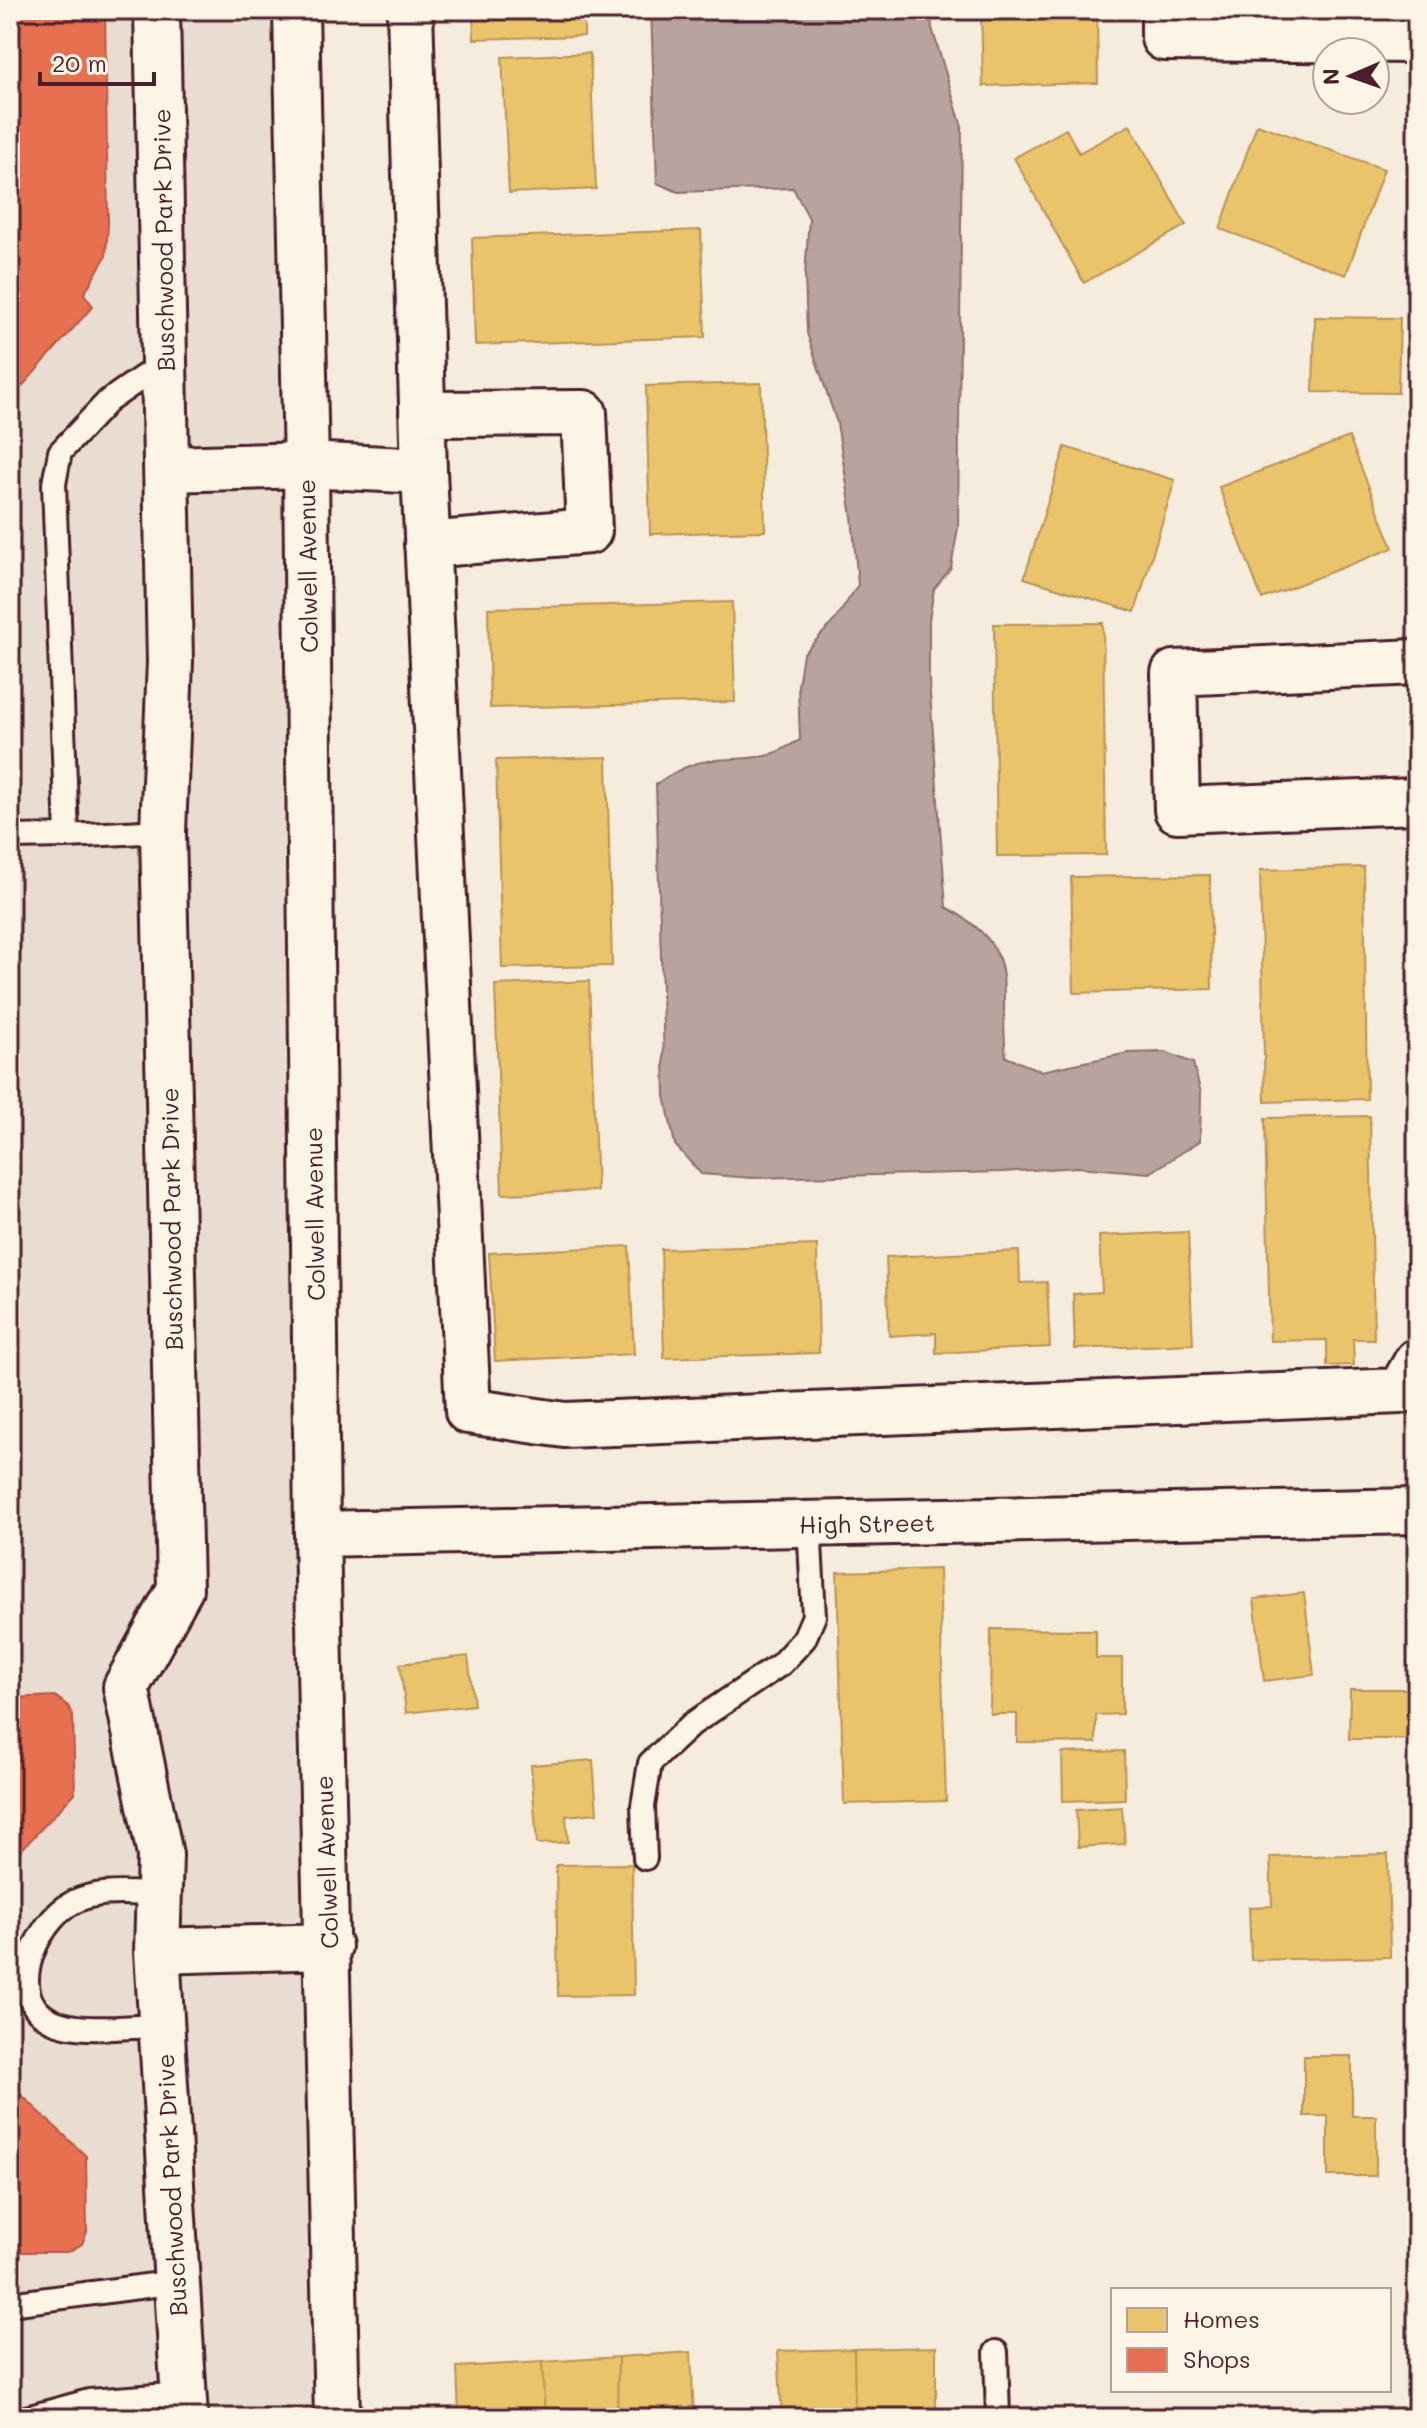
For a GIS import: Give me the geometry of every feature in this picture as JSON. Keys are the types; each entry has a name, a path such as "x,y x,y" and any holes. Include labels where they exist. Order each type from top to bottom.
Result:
{"street":[{"name":"Buschwood Park Drive","path":"157,10 170,662 163,831 180,1589 126,1687 160,1855 157,1951 185,2406"},
{"name":"Colwell Avenue","path":"296,10 306,465 317,1534 329,1946 337,2418"},
{"path":"410,10 427,545 468,1411 565,1425 1400,1391 1417,1361"},
{"path":"1164,10 1164,38 1417,40"},
{"path":"422,414 584,413 589,531 427,545"},
{"path":"168,469 306,465 424,471"},
{"path":"1417,662 1174,673 1177,810 1417,801"},
{"name":"High Street","path":"317,1534 1417,1511"},
{"path":"157,1951 329,1946"}],"lane":[{"path":"67,836 54,484 60,452 108,401 166,361"},
{"path":"10,837 163,831"},
{"path":"645,1858 643,1806 650,1763 692,1724 781,1664 804,1639 814,1616 809,1524"},
{"path":"159,1894 96,1895 76,1901 56,1913 39,1934 29,1954 28,1975 29,1994 40,2012 57,2023 162,2026"},
{"path":"10,2304 176,2282"},
{"path":"996,2352 998,2418"},
{"path":"26,2418 89,2401 185,2406"}],"shaded area":[{"path":"10,10 135,10 147,661 141,831 158,1584 105,1691 137,1857 136,1972 161,2418 10,2418"},
{"path":"180,10 273,10 283,446 190,449"},
{"path":"651,10 931,10 932,28 962,127 958,528 951,568 934,589 929,620 929,680 946,907 987,937 997,953 1004,987 1006,1057 1041,1071 1128,1053 1165,1052 1193,1063 1201,1093 1200,1141 1150,1173 1078,1167 1002,1172 752,1178 701,1174 675,1145 665,1096 656,784 698,763 765,756 800,740 798,685 803,654 835,620 858,585 852,516 837,423 807,333 805,275 809,218 793,188 678,192 657,183"},
{"path":"284,485 294,1515 306,1927 180,1931 181,1852 150,1690 203,1589 185,831 192,661 190,489"},
{"path":"306,1966 315,2418 206,2418 181,1970"}],"building: Homes":[{"path":"473,10 584,10 584,36 474,39"},
{"path":"981,10 1097,10 1098,83 983,86"},
{"path":"590,53 596,189 509,193 502,57"},
{"path":"1257,124 1384,169 1346,275 1220,229"},
{"path":"1130,125 1186,225 1084,283 1014,158 1066,129 1079,153"},
{"path":"701,230 705,337 475,345 472,238"},
{"path":"1315,317 1400,318 1398,393 1313,392"},
{"path":"761,383 765,531 650,534 646,386"},
{"path":"1349,437 1393,548 1262,599 1219,487"},
{"path":"1065,447 1175,480 1135,612 1024,578"},
{"path":"732,602 735,702 490,708 488,608"},
{"path":"1103,623 1106,855 997,856 994,624"},
{"path":"607,757 612,966 502,968 496,760"},
{"path":"1364,867 1367,1099 1265,1102 1260,870"},
{"path":"1210,875 1212,989 1074,993 1071,877"},
{"path":"589,981 597,1191 502,1194 495,985"},
{"path":"1370,1116 1374,1339 1353,1339 1354,1365 1327,1366 1327,1340 1270,1341 1265,1118"},
{"path":"1188,1232 1193,1344 1075,1349 1073,1294 1102,1292 1099,1236"},
{"path":"817,1245 819,1353 664,1358 661,1249"},
{"path":"629,1246 634,1354 495,1361 489,1253"},
{"path":"1019,1251 1020,1283 1047,1282 1050,1347 936,1353 936,1333 889,1336 886,1257"},
{"path":"939,1569 946,1801 844,1804 837,1572"},
{"path":"1304,1593 1314,1675 1264,1681 1254,1599"},
{"path":"991,1629 1096,1630 1096,1658 1122,1658 1122,1714 1096,1715 1096,1743 1017,1742 1017,1714 990,1714"},
{"path":"468,1656 474,1705 406,1713 400,1664"},
{"path":"1350,1689 1417,1689 1417,1739 1349,1739"},
{"path":"1124,1751 1125,1799 1063,1801 1062,1753"},
{"path":"593,1760 597,1813 566,1816 568,1842 537,1844 531,1765"},
{"path":"1122,1807 1125,1844 1078,1847 1076,1810"},
{"path":"1388,1854 1390,1957 1251,1960 1249,1907 1272,1906 1270,1857"},
{"path":"632,1864 634,1995 558,1996 556,1865"},
{"path":"1304,2056 1352,2056 1352,2116 1376,2116 1376,2176 1328,2176 1328,2116 1304,2116"},
{"path":"936,2347 936,2418 855,2418 854,2349"},
{"path":"854,2349 855,2418 782,2418 778,2351"},
{"path":"691,2352 694,2418 617,2418 618,2357"},
{"path":"618,2357 617,2418 545,2418 542,2362"},
{"path":"542,2362 545,2418 459,2418 457,2367"}],"building: Shops":[{"path":"10,10 105,10 108,224 106,256 84,294 93,306 10,400"},
{"path":"55,1696 68,1706 73,1716 75,1793 10,1862 10,1698"},
{"path":"10,2084 86,2156 87,2232 82,2244 68,2252 10,2252"}]}
